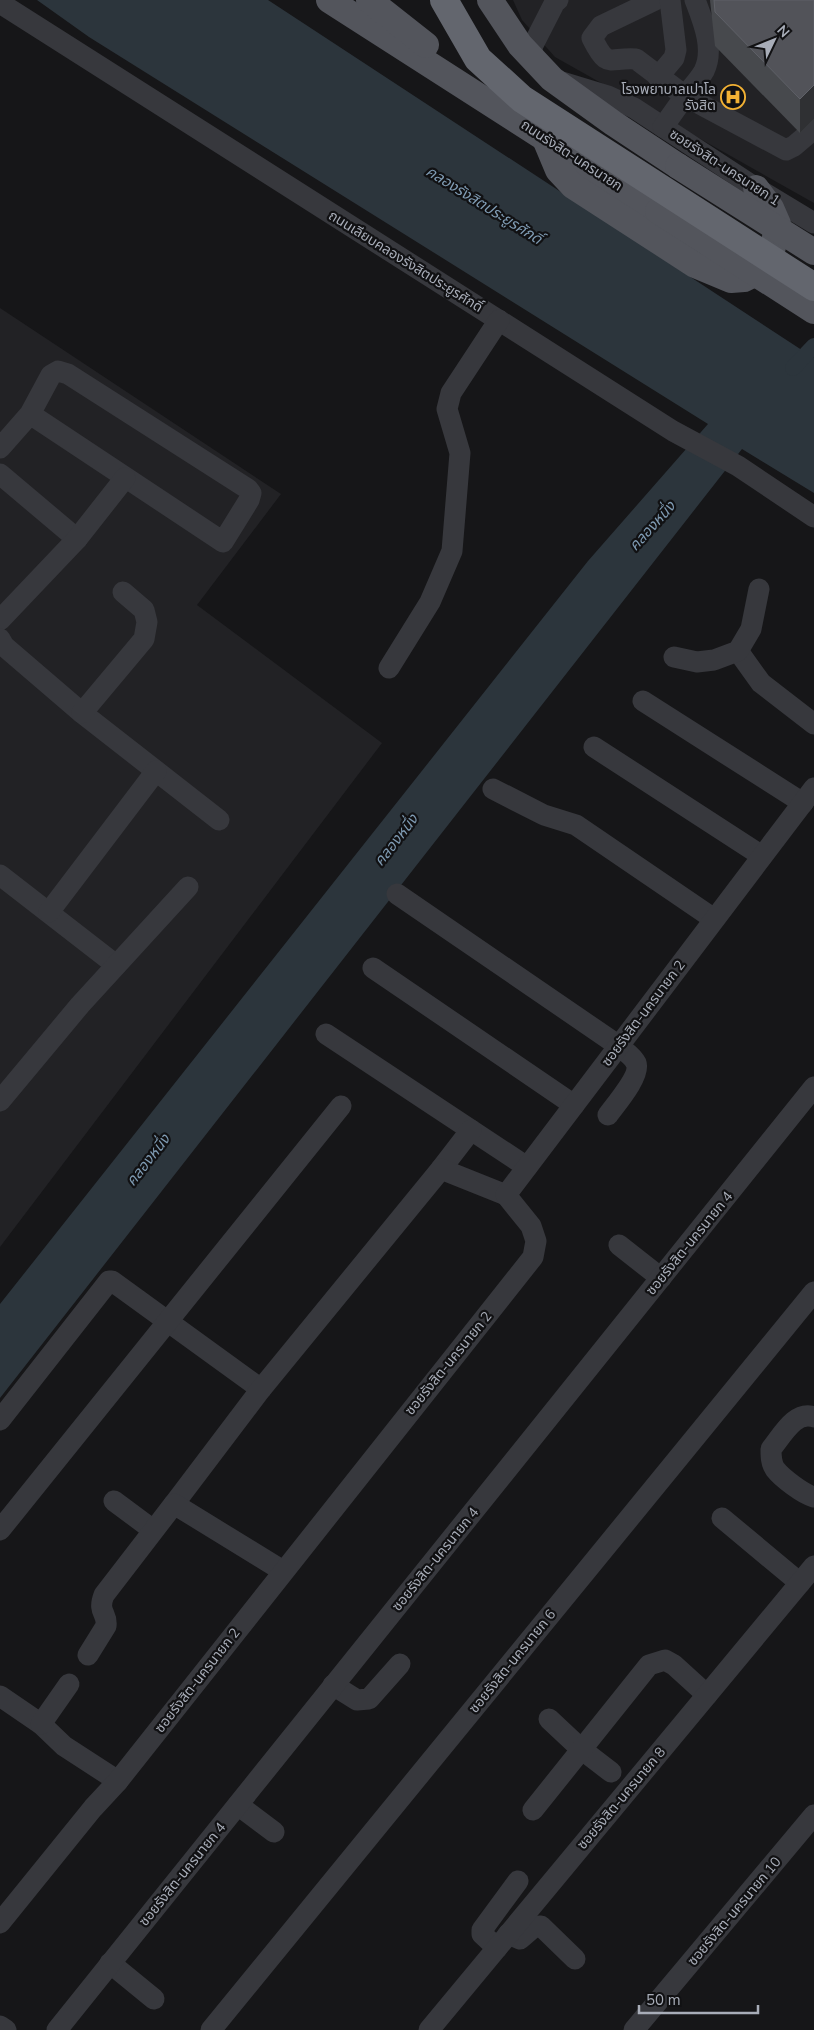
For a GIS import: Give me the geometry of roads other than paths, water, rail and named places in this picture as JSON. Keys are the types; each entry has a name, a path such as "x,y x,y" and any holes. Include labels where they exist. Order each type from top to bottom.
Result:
{"highway":[{"path":"444,0 478,59 522,99 814,287"}],"main road":[{"name":"ถนนรังสิต-นครนายก","path":"330,0 814,311"},
{"path":"369,0 520,122"},
{"path":"490,0 520,45 552,79 613,123 678,166 814,252"},
{"path":"545,139 558,170 573,186 695,265 730,280 744,279 756,273 772,251 778,224 771,208 756,188"}],"street":[{"path":"655,0 601,26 592,38 600,54 606,60 613,62 636,59 685,96 786,150 794,146 814,129"},
{"path":"658,77 674,58 676,50 670,0"},
{"path":"662,127 704,72 709,55 704,24 695,0"},
{"path":"533,58 532,47 554,1"},
{"name":"ถนนเลียบคลองรังสิตประยูรศักดิ์","path":"0,3 673,431 738,466 814,517"},
{"name":"ซอยรังสิต-นครนายก 1","path":"552,79 608,96 634,108 756,188 814,223"},
{"path":"389,668 430,602 452,550 460,453 447,409 451,394 500,320"},
{"path":"0,448 30,414 51,376 58,371 68,374 248,489 251,493 249,500 223,542 30,414"},
{"path":"0,474 77,539"},
{"path":"0,620 77,539 125,478"},
{"path":"674,657 696,662 714,660 738,651 751,629 759,589"},
{"path":"82,713 144,639 148,622 144,610 123,592"},
{"path":"0,639 4,646 82,713 219,820"},
{"path":"738,651 761,683 814,724"},
{"path":"643,701 808,796"},
{"path":"594,747 762,856"},
{"path":"49,912 156,771"},
{"path":"493,789 544,815 576,825 714,919"},
{"name":"ซอยรังสิต-นครนายก 2","path":"0,1923 93,1808 118,1781 282,1571 533,1256 536,1241 531,1226 506,1195 808,796"},
{"path":"0,875 116,965"},
{"path":"0,1101 80,1005 188,887"},
{"path":"397,894 619,1046 632,1058 637,1065 636,1075 608,1115"},
{"path":"373,968 574,1105"},
{"path":"326,1034 527,1167"},
{"name":"ซอยรังสิต-นครนายก 4","path":"57,2030 814,1087"},
{"path":"0,1530 341,1106"},
{"path":"88,1655 106,1626 107,1621 101,1611 104,1595 261,1389 471,1130"},
{"path":"441,1169 506,1195"},
{"path":"619,1245 661,1278"},
{"path":"0,1420 106,1282 112,1281 261,1389"},
{"name":"ซอยรังสิต-นครนายก 6","path":"211,2030 814,1292"},
{"path":"814,1417 807,1414 796,1418 771,1449 772,1460 776,1469 805,1494 814,1497"},
{"path":"114,1501 154,1530"},
{"path":"174,1504 282,1571"},
{"path":"722,1518 800,1583"},
{"name":"ซอยรังสิต-นครนายก 8","path":"429,2030 814,1566"},
{"path":"533,1810 649,1665 665,1660 674,1665 706,1696"},
{"path":"334,1685 357,1700 369,1699 400,1664"},
{"path":"41,1724 69,1684"},
{"path":"0,1696 41,1724 64,1746 118,1781"},
{"path":"549,1718 581,1749 611,1772"},
{"path":"238,1805 274,1832"},
{"name":"ซอยรังสิต-นครนายก 10","path":"634,2030 814,1815"},
{"path":"518,1881 482,1930 482,1934 502,1941 520,1939 534,1926 541,1926 575,1958"},
{"path":"110,1963 154,1999"},
{"path":"0,2026 6,2030"}],"water":[{"name":"คลองรังสิตประยูรศักดิ์","path":"37,0 268,0 814,358 814,493 742,449 0,1398 0,1304 588,561 708,424 89,37"}],"waterway":[{"name":"คลองหนึ่ง","path":"793,368 814,346"}],"place":[{"name":"โรงพยาบาลเปาโล รังสิต","path":"733,97"}]}
